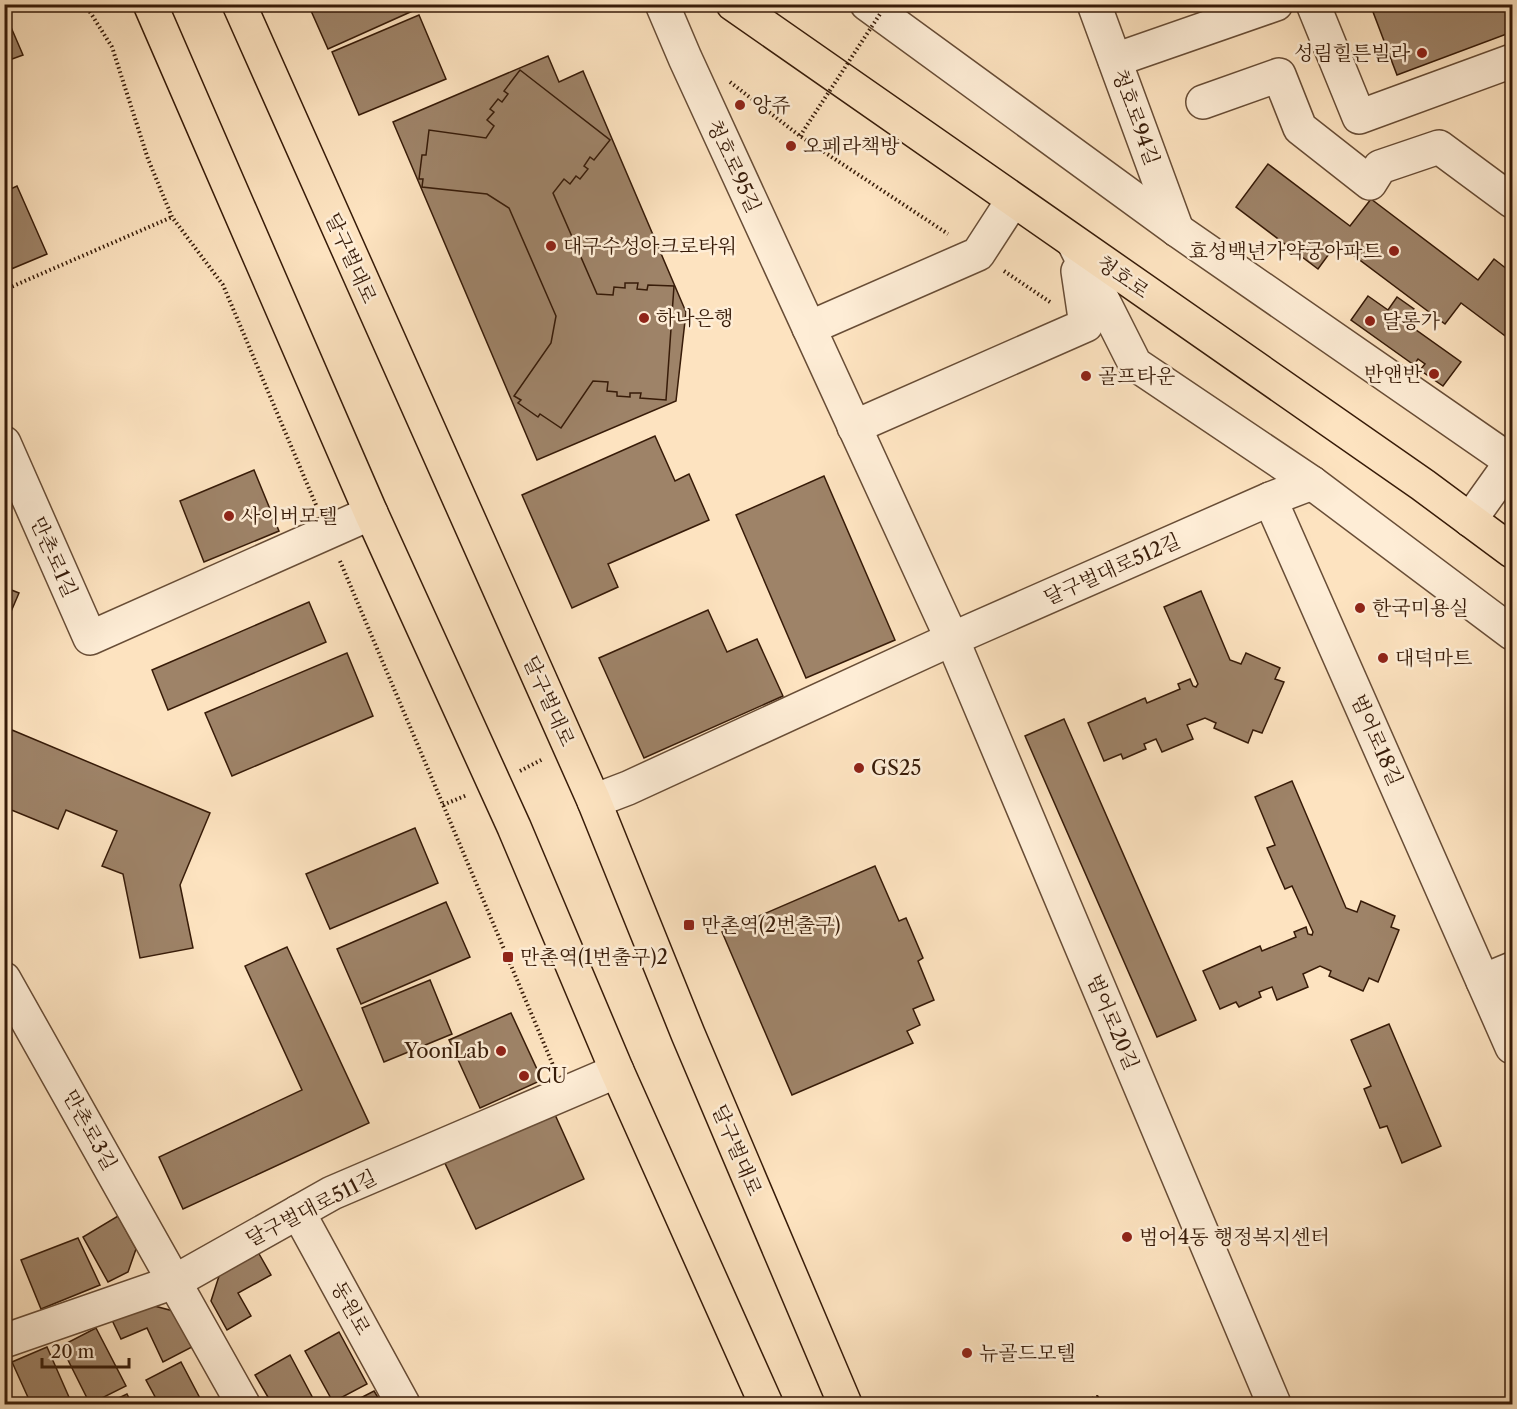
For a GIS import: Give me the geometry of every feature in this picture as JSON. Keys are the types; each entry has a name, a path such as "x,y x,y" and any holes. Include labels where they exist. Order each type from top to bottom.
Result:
{"main road":[{"path":"150,4 371,513 514,827 617,1071 766,1404"},
{"name":"달구벌대로","path":"239,4 594,801 688,1034 844,1404"},
{"name":"청호로","path":"733,4 1413,478 1512,551"}],"street":[{"name":"청호로95길","path":"662,4 952,639"},
{"name":"청호로94길","path":"1094,4 1177,230"},
{"path":"1115,60 1276,4"},
{"path":"1313,4 1359,117 1512,61"},
{"path":"873,9 1177,230 1512,461 1470,520"},
{"path":"1203,102 1280,75 1300,128 1370,183 1380,167 1439,147 1512,201"},
{"path":"808,328 978,254 1013,200"},
{"path":"854,427 1086,325 1074,243"},
{"path":"1074,243 1135,364 1312,483 1512,633"},
{"name":"만촌로1길","path":"4,443 90,638 371,513"},
{"name":"달구벌대로512길","path":"594,801 628,788 952,639 1270,499 1312,483"},
{"name":"범어로18길","path":"1270,499 1498,975 1512,1047"},
{"name":"범어로20길","path":"952,639 1274,1404"},
{"name":"만촌로3길","path":"4,979 243,1404"},
{"name":"달구벌대로511길","path":"4,1341 174,1282 332,1192 617,1071"},
{"name":"동원로","path":"298,1212 403,1404"}],"path":[{"path":"800,136 873,9"},
{"path":"685,58 735,84 800,136 1086,325"},
{"path":"4,290 172,217"},
{"path":"1080,1404 1097,1397 1100,1404"}],"building":[{"path":"308,4 415,4 417,9 328,49"},
{"name":"성림힐튼빌라","path":"1370,4 1512,4 1512,32 1397,75"},
{"path":"4,11 23,55 4,62"},
{"path":"419,15 446,79 359,115 332,52"},
{"path":"548,56 559,82 583,71 686,312 676,401 537,460 393,122"},
{"name":"대구수성아크로타워","path":"520,70 610,140 594,160 590,157 584,166 588,169 580,179 576,176 570,184 564,179 553,193 597,294 613,295 614,287 625,288 625,283 638,283 637,289 647,290 648,285 674,286 666,400 640,398 641,393 630,393 630,397 617,396 617,392 607,391 608,382 593,381 561,428 540,414 538,417 518,403 521,400 514,396 551,343 556,316 509,208 487,194 422,187 423,179 419,179 422,155 426,155 429,130 486,138 494,126 487,120 494,112 490,109 498,99 502,102 508,94 504,91"},
{"name":"효성백년가약궁아파트","path":"1268,164 1350,226 1371,199 1478,280 1494,259 1512,273 1512,341 1461,303 1445,324 1337,243 1318,269 1236,207"},
{"path":"17,186 47,254 4,272 4,192"},
{"path":"1368,296 1388,310 1397,297 1414,309 1405,322 1461,362 1443,386 1420,370 1425,364 1418,359 1414,365 1351,320"},
{"path":"655,436 675,481 689,474 709,520 608,564 618,587 572,608 522,495"},
{"name":"사이버모텔","path":"254,470 279,531 204,562 180,501"},
{"path":"824,476 895,640 806,678 736,515"},
{"path":"4,587 19,593 4,628"},
{"path":"1201,591 1230,660 1241,664 1246,653 1280,668 1275,679 1284,682 1262,733 1253,730 1248,743 1214,728 1216,723 1205,718 1187,725 1193,739 1162,752 1156,739 1144,744 1146,749 1123,759 1121,754 1104,761 1088,723 1145,698 1147,703 1180,689 1178,684 1190,679 1193,686 1196,687 1198,684 1164,607"},
{"path":"309,602 326,642 168,710 152,670"},
{"path":"708,610 727,652 757,639 783,696 644,758 599,658"},
{"path":"347,653 373,716 232,776 205,713"},
{"path":"1064,719 1196,1020 1157,1037 1025,736"},
{"path":"12,730 210,813 180,885 193,948 140,958 123,874 102,866 117,831 66,810 58,829 4,807 4,747"},
{"path":"1292,781 1346,908 1357,912 1361,901 1395,916 1391,927 1399,930 1378,982 1369,978 1363,991 1329,976 1331,971 1320,966 1303,974 1308,987 1277,1000 1272,987 1259,992 1261,997 1239,1007 1236,1002 1220,1009 1203,971 1260,946 1262,951 1296,937 1294,932 1306,927 1308,934 1312,935 1313,932 1292,886 1285,889 1267,848 1275,845 1255,797"},
{"path":"415,828 438,883 330,929 306,874"},
{"path":"875,866 899,921 906,918 923,958 918,961 934,1000 913,1009 920,1025 907,1031 913,1043 792,1095 722,932"},
{"path":"446,902 470,957 361,1004 337,949"},
{"path":"287,947 369,1123 183,1209 159,1157 302,1090 245,966"},
{"path":"430,980 452,1034 384,1062 362,1008"},
{"path":"511,1013 542,1080 480,1108 449,1040"},
{"path":"1389,1024 1441,1146 1402,1163 1387,1126 1380,1128 1364,1089 1371,1086 1351,1040"},
{"path":"552,1108 584,1179 476,1229 443,1159"},
{"path":"118,1216 136,1249 128,1272 108,1282 83,1237"},
{"path":"78,1238 100,1285 41,1309 21,1260"},
{"path":"258,1252 271,1275 238,1293 251,1316 227,1330 211,1301 220,1273"},
{"path":"143,1303 177,1312 194,1346 163,1362 147,1328 121,1339 110,1316"},
{"path":"96,1328 126,1386 90,1404 61,1346"},
{"path":"339,1332 367,1384 333,1402 305,1351"},
{"path":"47,1347 72,1404 31,1404 12,1362"},
{"path":"290,1355 316,1404 272,1404 255,1375"},
{"path":"181,1362 203,1404 159,1404 146,1380"},
{"path":"374,1391 382,1404 349,1404"},
{"path":"127,1394 132,1404 106,1404"}],"place":[{"name":"성림힐튼빌라","path":"1422,53"},
{"name":"앙쥬","path":"740,105"},
{"name":"오페라책방","path":"791,146"},
{"name":"대구수성아크로타워","path":"551,246"},
{"name":"효성백년가약궁아파트","path":"1394,251"},
{"name":"하나은행","path":"644,318"},
{"name":"달롱가","path":"1370,321"},
{"name":"반앤반","path":"1434,374"},
{"name":"골프타운","path":"1086,376"},
{"name":"사이버모텔","path":"229,516"},
{"name":"한국미용실","path":"1360,608"},
{"name":"대덕마트","path":"1383,658"},
{"name":"GS25","path":"859,768"},
{"name":"만촌역(2번출구)","path":"689,925"},
{"name":"만촌역(1번출구)2","path":"508,957"},
{"name":"YoonLab","path":"501,1051"},
{"name":"CU","path":"524,1076"},
{"name":"범어4동 행정복지센터","path":"1127,1237"},
{"name":"뉴골드모텔","path":"967,1353"}]}
